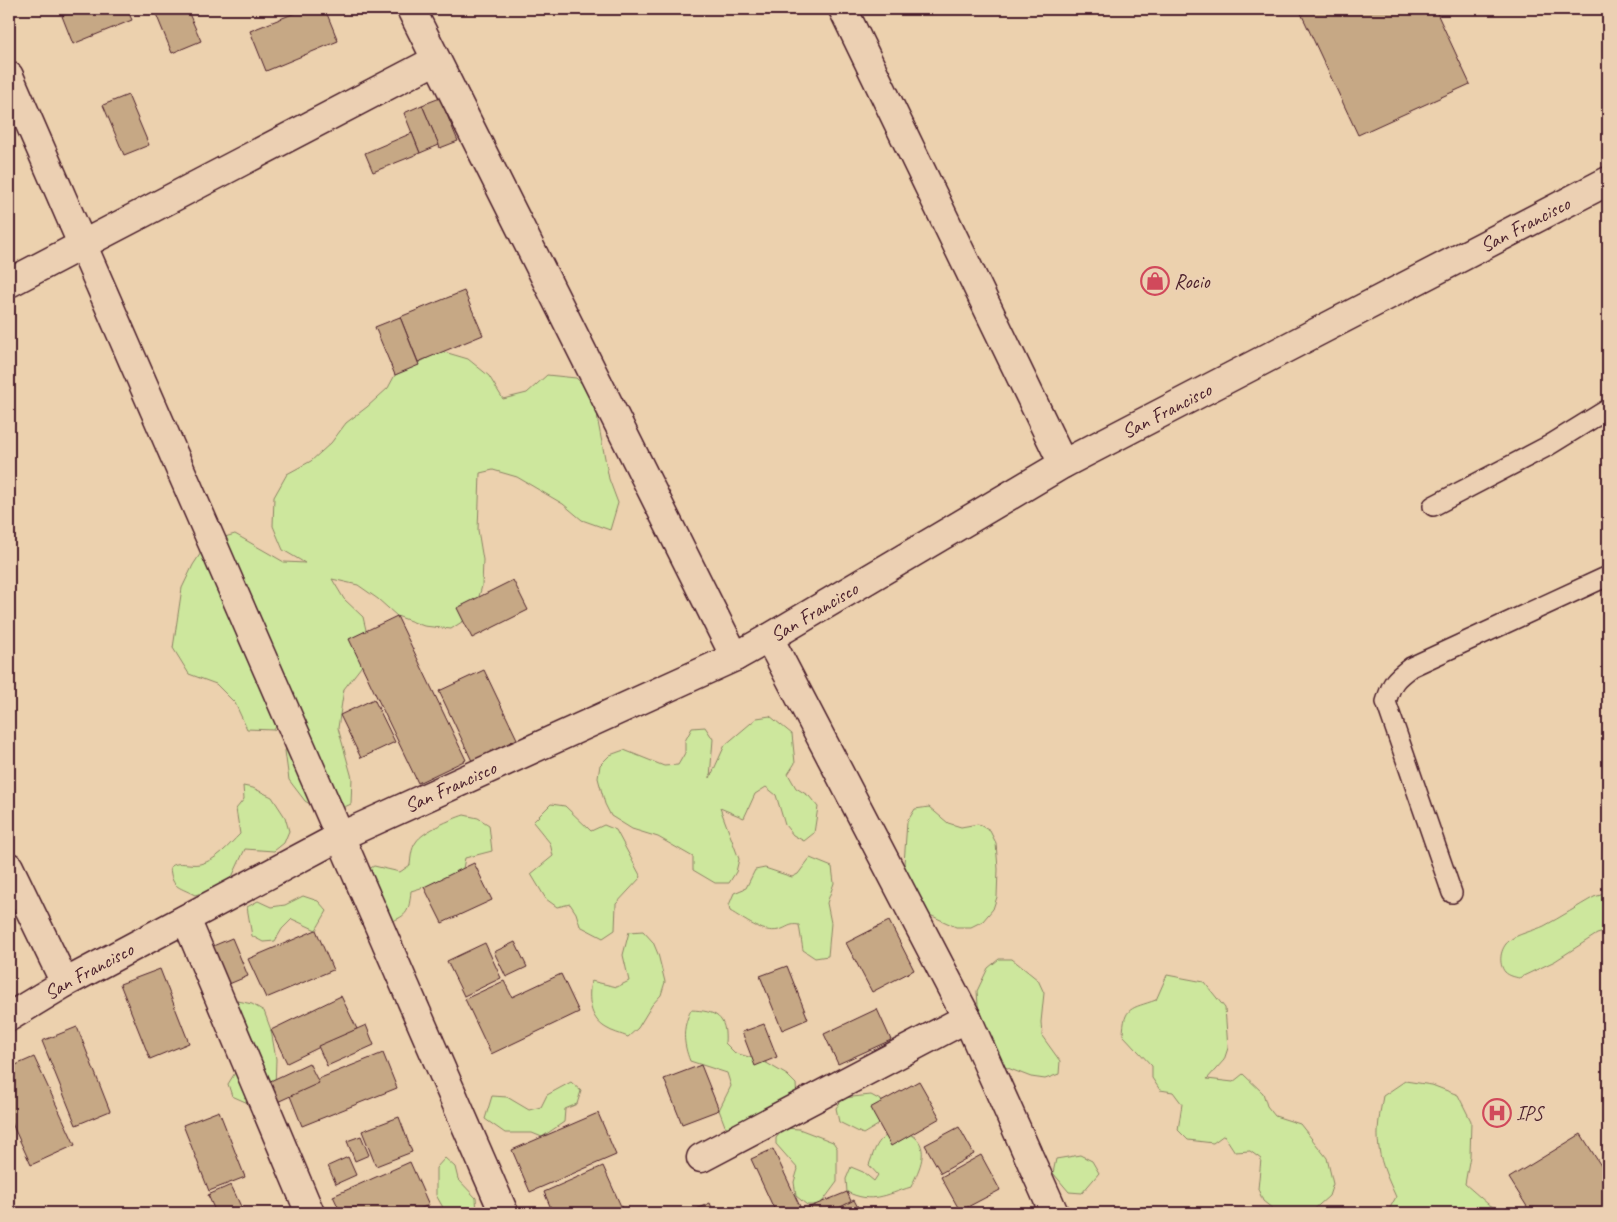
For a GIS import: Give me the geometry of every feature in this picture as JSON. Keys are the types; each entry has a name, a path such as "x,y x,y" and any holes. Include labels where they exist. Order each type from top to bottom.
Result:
{"street":[{"path":"411,9 735,657"},
{"path":"843,9 1063,464"},
{"path":"9,283 436,60"},
{"path":"9,76 504,1213"},
{"name":"San Francisco","path":"9,1017 65,983 341,836 735,657 1063,464 1608,181"},
{"path":"770,638 967,1018 1054,1213"},
{"path":"9,867 65,983"},
{"path":"186,919 310,1213"},
{"path":"700,1158 967,1018"}],"lane":[{"path":"1433,506 1548,446 1608,409"},
{"path":"1452,893 1386,702 1390,689 1396,678 1411,667 1608,576"}],"green space":[{"path":"441,351 468,359 489,376 503,399 527,393 547,375 576,378 596,396 598,422 609,479 618,503 610,530 582,520 563,504 517,477 493,470 480,473 478,530 483,560 482,586 474,614 451,629 424,626 397,616 358,585 332,579 344,599 363,617 369,643 361,667 344,689 338,728 352,778 351,804 327,815 305,801 289,780 285,751 294,726 287,708 274,730 247,729 235,703 216,684 189,674 173,648 182,588 193,565 208,542 235,534 284,562 305,563 283,550 273,526 274,497 287,474 311,461 331,443 346,423 388,388 395,375"},
{"path":"770,716 792,734 795,763 788,774 796,788 809,796 818,807 814,833 804,841 793,835 785,825 776,795 766,787 755,794 744,818 720,808 739,859 736,872 729,883 715,883 693,870 693,857 658,837 632,829 611,816 605,804 598,778 600,765 610,755 624,750 664,766 678,765 685,753 685,741 692,728 705,727 713,739 710,778 725,745 757,718"},
{"path":"243,786 253,788 272,797 285,817 289,831 284,843 274,851 245,849 232,877 212,890 195,895 176,886 172,879 170,867 177,864 200,864 206,862 222,852 240,834 236,809 244,799"},
{"path":"551,804 565,806 591,831 604,825 616,830 641,877 616,904 615,930 603,938 580,926 576,913 570,904 557,907 546,899 531,874 553,856 550,843 533,822"},
{"path":"929,807 948,823 961,827 978,824 990,831 996,843 998,869 997,897 993,909 983,921 971,927 956,927 930,915 912,892 904,864 907,822 915,809"},
{"path":"464,815 478,818 489,825 492,851 465,858 460,884 452,894 424,887 411,891 408,908 404,915 389,922 362,873 374,866 400,872 410,865 413,847 420,838 438,826"},
{"path":"810,858 832,867 834,883 827,903 831,923 828,956 815,958 803,950 799,925 791,925 773,931 766,930 753,925 730,911 729,905 734,893 746,888 755,870 765,868 792,877 798,874"},
{"path":"1608,888 1608,931 1597,934 1555,961 1519,978 1505,972 1501,965 1501,956 1506,944 1512,939 1544,926 1594,897 1601,895"},
{"path":"303,896 318,901 327,911 316,930 292,919 282,929 275,941 263,942 252,936 247,907 258,901 271,907 285,905"},
{"path":"643,931 653,942 665,982 661,995 652,1005 638,1028 628,1037 608,1029 596,1019 590,1001 591,981 617,987 629,981 623,955 629,932"},
{"path":"999,959 1012,959 1038,980 1044,993 1041,1022 1042,1036 1060,1061 1059,1074 1045,1079 1031,1077 1005,1067 998,1058 986,1033 978,1005 977,991 988,968"},
{"path":"1167,975 1204,982 1225,1008 1228,1048 1224,1060 1207,1079 1233,1082 1243,1074 1263,1093 1267,1106 1275,1116 1300,1124 1327,1158 1333,1184 1329,1196 1310,1213 1278,1213 1263,1201 1258,1189 1261,1159 1250,1151 1235,1152 1224,1135 1213,1143 1188,1140 1178,1130 1182,1104 1173,1092 1160,1090 1152,1078 1152,1066 1123,1035 1127,1014 1135,1007 1156,1000"},
{"path":"238,1001 252,1004 264,1011 271,1030 276,1059 275,1088 257,1107 232,1096 228,1084 248,1052 212,1018 217,1006"},
{"path":"691,1010 707,1012 718,1017 724,1027 725,1043 735,1053 763,1061 787,1075 796,1084 797,1099 749,1138 725,1126 719,1110 731,1086 727,1073 690,1061 684,1036"},
{"path":"1405,1081 1432,1085 1458,1095 1471,1121 1470,1156 1465,1184 1488,1204 1504,1213 1387,1213 1396,1197 1380,1154 1378,1135 1380,1115 1383,1096"},
{"path":"571,1082 581,1091 577,1104 565,1109 564,1122 542,1137 532,1133 505,1133 485,1119 492,1096 507,1097 529,1110 541,1107 547,1095"},
{"path":"871,1095 884,1102 888,1116 878,1125 863,1134 839,1122 836,1108 843,1098"},
{"path":"784,1128 799,1129 833,1142 837,1148 837,1182 820,1205 807,1205 796,1196 794,1182 798,1169 776,1144 776,1138"},
{"path":"905,1132 916,1138 922,1150 919,1169 911,1187 871,1198 856,1196 847,1192 846,1179 851,1167 863,1172 874,1181 878,1175 869,1165 877,1145 884,1137 890,1134"},
{"path":"1080,1155 1092,1161 1099,1173 1082,1193 1069,1192 1053,1173 1056,1159"},
{"path":"445,1158 455,1167 458,1179 476,1198 477,1213 446,1213 436,1195 436,1168"}],"building":[{"path":"80,9 127,9 132,20 73,44 62,16"},
{"path":"154,9 187,9 201,41 172,53"},
{"path":"305,9 325,9 338,41 266,71 250,31"},
{"path":"1299,9 1435,9 1470,84 1358,135"},
{"path":"128,95 149,145 124,155 103,105"},
{"path":"440,98 458,141 440,148 422,105"},
{"path":"422,105 439,145 420,153 404,113"},
{"path":"412,133 420,153 373,172 365,153"},
{"path":"464,291 483,335 418,362 400,317"},
{"path":"400,317 419,365 395,375 375,327"},
{"path":"513,580 528,610 472,638 457,608"},
{"path":"397,616 466,760 418,783 349,639"},
{"path":"484,670 517,739 472,761 439,691"},
{"path":"374,699 395,742 361,758 340,715"},
{"path":"474,863 492,900 442,923 424,887"},
{"path":"889,921 914,970 872,992 846,943"},
{"path":"316,930 333,970 266,998 248,959"},
{"path":"232,938 248,976 222,987 206,949"},
{"path":"515,942 527,967 506,977 494,952"},
{"path":"485,943 501,978 464,996 447,961"},
{"path":"787,966 808,1019 782,1030 760,976"},
{"path":"160,969 189,1043 150,1059 120,984"},
{"path":"561,974 579,1012 491,1054 465,999 504,981 512,997"},
{"path":"341,996 357,1029 287,1063 271,1030"},
{"path":"877,1009 891,1040 838,1064 824,1034"},
{"path":"764,1024 777,1057 755,1066 742,1032"},
{"path":"366,1025 374,1045 327,1066 318,1046"},
{"path":"77,1027 110,1111 76,1125 42,1041"},
{"path":"383,1053 397,1088 302,1126 288,1091"},
{"path":"34,1057 75,1145 31,1165 9,1117 9,1068"},
{"path":"309,1063 319,1083 273,1104 264,1084"},
{"path":"701,1065 719,1110 682,1124 664,1079"},
{"path":"919,1081 940,1118 891,1146 870,1108"},
{"path":"219,1111 245,1177 209,1191 183,1125"},
{"path":"598,1113 616,1155 530,1192 512,1150"},
{"path":"399,1117 412,1152 376,1166 362,1131"},
{"path":"959,1127 974,1154 941,1173 925,1145"},
{"path":"1581,1134 1608,1177 1608,1213 1531,1213 1509,1178"},
{"path":"361,1136 369,1155 355,1161 347,1141"},
{"path":"773,1149 803,1213 776,1213 751,1159"},
{"path":"981,1155 1000,1190 960,1211 941,1177"},
{"path":"348,1157 356,1175 336,1184 328,1166"},
{"path":"410,1162 429,1205 410,1213 341,1213 333,1196"},
{"path":"603,1166 624,1213 553,1213 544,1192"},
{"path":"231,1185 244,1213 216,1213 208,1195"},
{"path":"847,1192 854,1208 842,1213 801,1213 800,1211"},
{"path":"854,1200 861,1213 829,1213"},
{"path":"710,1203 714,1213 687,1213"}],"place":[{"name":"Rocio","path":"1155,281"},
{"name":"IPS","path":"1497,1113"}]}
